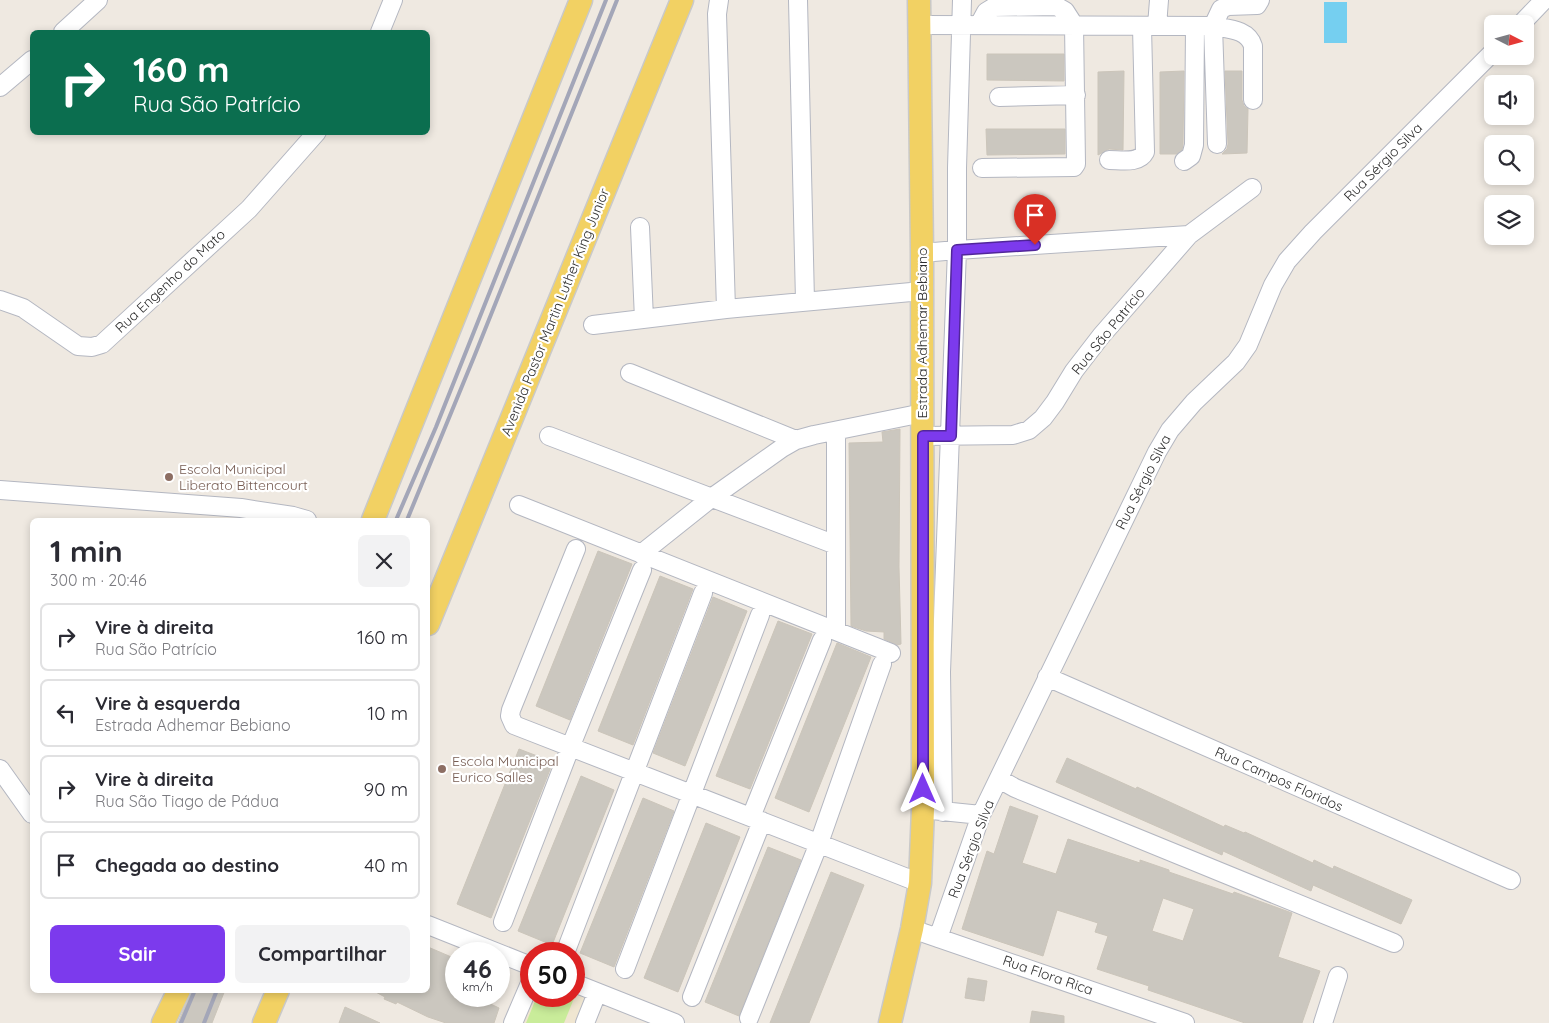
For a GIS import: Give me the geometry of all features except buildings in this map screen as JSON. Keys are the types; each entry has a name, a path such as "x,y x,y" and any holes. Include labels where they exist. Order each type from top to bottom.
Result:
{"main road":[{"path":"374,518 581,0"},
{"name":"Avenida Pastor Martin Luther King Junior","path":"430,619 682,0"},
{"name":"Estrada Adhemar Bebiano","path":"890,1023 912,929 933,810 923,436 919,0"},
{"path":"164,1023 178,993"},
{"path":"264,1023 277,993"}],"street":[{"path":"65,30 98,0"},
{"path":"381,30 393,0"},
{"path":"719,0 717,14 726,309"},
{"path":"798,0 805,301"},
{"name":"Estrada Adhemar Bebiano","path":"933,810 951,436 962,0"},
{"path":"1109,160 1136,160 1145,152 1150,26 1159,0"},
{"path":"1217,144 1213,26 1221,9 1228,6 1257,5 1260,0"},
{"path":"1530,15 1544,0"},
{"path":"920,25 1213,26 1243,32 1251,40 1253,46 1253,100"},
{"path":"982,168 1074,167 1076,164 1074,25"},
{"path":"1184,161 1191,156 1194,145 1195,26"},
{"name":"Rua Sérgio Silva","path":"938,938 981,815 1157,452 1170,430 1194,402 1236,362 1248,345 1273,285 1287,261 1313,232 1484,60"},
{"path":"0,87 30,62"},
{"path":"999,97 1076,95"},
{"name":"Rua Engenho do Mato","path":"0,300 23,308 78,346 92,347 102,344 249,209 314,135"},
{"name":"Rua São Patrício","path":"923,436 1013,435 1028,430 1043,418 1101,336 1189,235 1252,188"},
{"path":"640,227 644,319"},
{"path":"922,253 1189,235"},
{"path":"593,325 726,309 922,291"},
{"path":"630,373 796,440"},
{"path":"504,922 641,562 710,499 796,440 923,413"},
{"path":"692,997 756,819 829,636 836,545 836,431"},
{"path":"549,436 710,499 836,545"},
{"path":"0,490 238,514 293,516 300,518"},
{"path":"519,505 641,562 887,659 819,843 749,1018"},
{"path":"576,549 511,710 510,716 514,725 920,882"},
{"path":"569,942 703,593"},
{"path":"625,969 760,616"},
{"name":"Rua Campos Floridos","path":"1047,677 1511,880"},
{"path":"0,769 30,811"},
{"path":"999,779 1015,788 1394,943"},
{"path":"933,810 981,815"},
{"path":"430,926 520,962"},
{"name":"Rua Flora Rica","path":"912,929 1185,1023"},
{"path":"1323,1023 1338,976"},
{"path":"585,988 675,1023"},
{"path":"585,1023 597,993"},
{"path":"513,1023 520,1007"}],"shaded area":[{"path":"529,1007 581,1007 575,1023 522,1023"}],"green space":[{"path":"533,1007 570,1007 564,1023 526,1023"}],"water":[{"path":"1324,2 1347,2 1347,43 1324,43"}],"railway":[{"path":"397,518 436,427 606,0"},
{"path":"408,518 617,0"},
{"path":"181,1023 194,993"},
{"path":"204,1023 216,993"}],"place":[{"name":"Escola Municipal Liberato Bittencourt","path":"169,477"},
{"name":"Escola Municipal Eurico Salles","path":"442,769"}],"route":[{"path":"923,789 923,436 951,436 957,250 1035,245"}]}
